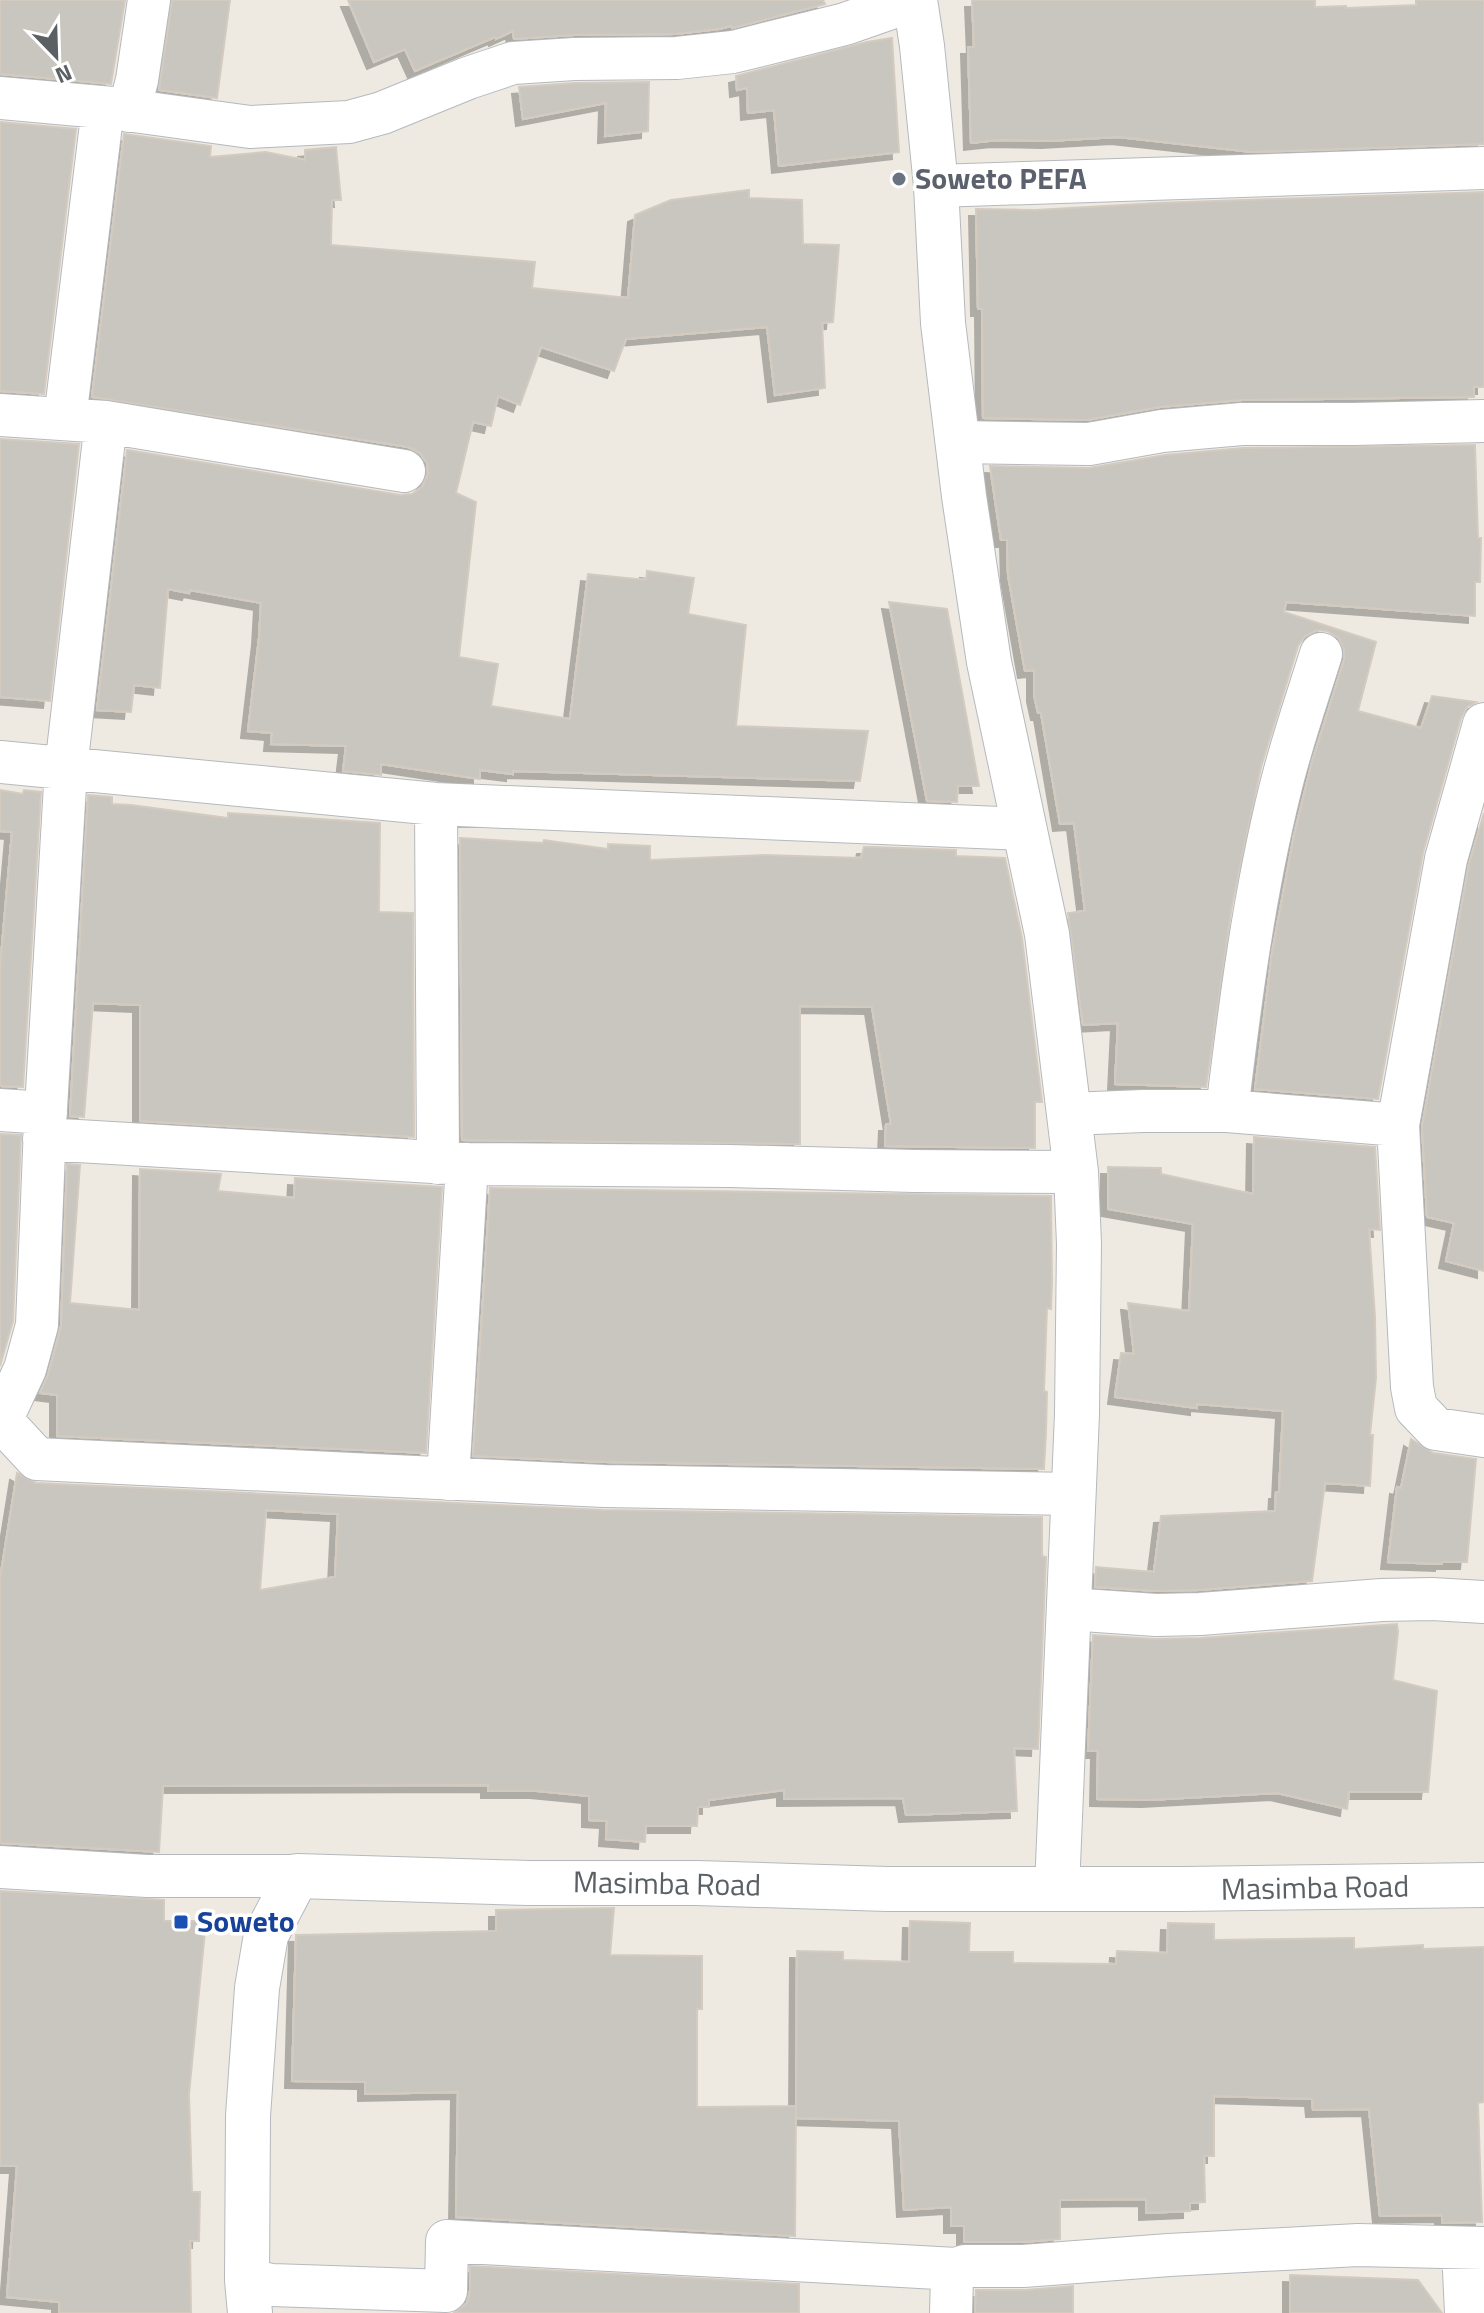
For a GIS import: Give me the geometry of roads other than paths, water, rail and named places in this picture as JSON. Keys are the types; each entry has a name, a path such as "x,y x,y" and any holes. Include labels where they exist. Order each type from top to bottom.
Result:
{"street":[{"path":"65,419 116,110 137,80 149,0"},
{"path":"0,98 250,127 349,122 513,63 677,58 733,52 845,24 914,0 922,46 936,186 943,323 957,442 989,662 1047,934 1076,1172 1079,1309 1057,1888"},
{"path":"936,186 1484,168"},
{"path":"0,415 106,422 404,471"},
{"path":"957,442 1081,445 1162,431 1242,424 1484,421"},
{"path":"0,1413 6,1410 25,1369 37,1325 66,768 106,422"},
{"path":"1227,1111 1245,974 1265,858 1281,787 1321,654"},
{"path":"1484,724 1446,859 1398,1125 1412,1387 1416,1408 1436,1429 1484,1436"},
{"path":"0,762 436,804 1024,829"},
{"path":"436,804 452,1163 448,1479"},
{"path":"0,1110 45,1126 452,1163 1076,1172"},
{"path":"1069,1114 1227,1111 1398,1125"},
{"path":"0,1419 37,1459 604,1486 1074,1494"},
{"path":"1068,1609 1156,1615 1382,1600 1484,1602"},
{"path":"0,1867 147,1876 297,1876 266,1935 257,1988 248,2116 248,2297 272,2285 446,2291 447,2241 956,2269 965,2266 1023,2266 1358,2245 1474,2249 1466,2313"},
{"name":"Masimba Road","path":"297,1876 887,1889 1484,1885"},
{"path":"951,2313 952,2277 956,2269"}],"place":[{"name":"Soweto PEFA","path":"899,179"},
{"name":"Soweto","path":"181,1922"}]}
